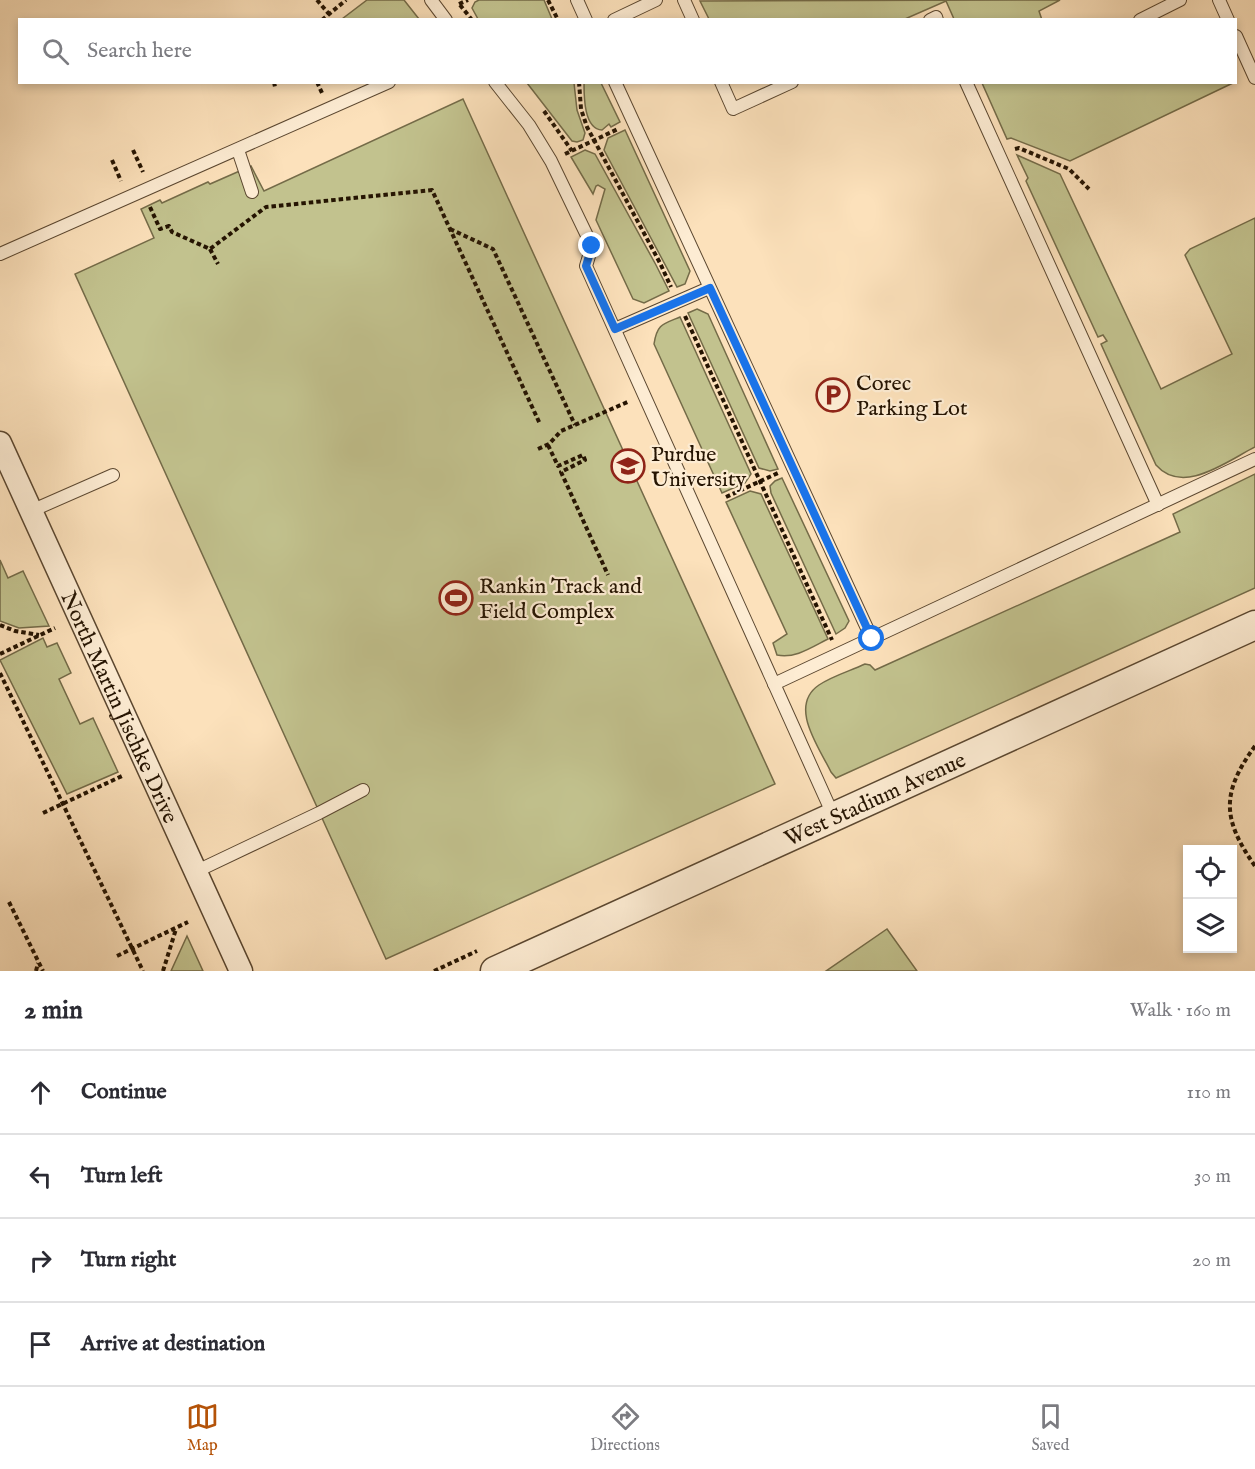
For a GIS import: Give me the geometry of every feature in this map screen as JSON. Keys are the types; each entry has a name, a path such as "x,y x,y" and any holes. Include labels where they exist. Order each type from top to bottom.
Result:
{"street":[{"name":"North Martin Jischke Drive","path":"0,442 242,971"},
{"name":"West Stadium Avenue","path":"495,971 524,965 835,818 1255,625"}],"lane":[{"path":"431,0 444,18"},
{"path":"577,0 585,18"},
{"path":"618,18 656,0"},
{"path":"684,0 692,18"},
{"path":"1144,18 1180,0"},
{"path":"1219,0 1227,18"},
{"path":"1237,38 1255,78"},
{"path":"0,254 384,84"},
{"path":"497,84 529,125 551,161 592,246 586,266 835,818"},
{"path":"616,84 872,639"},
{"path":"723,84 733,109 788,84"},
{"path":"967,84 1158,505"},
{"path":"238,150 252,192"},
{"path":"615,329 710,288"},
{"path":"774,684 1255,459"},
{"path":"31,511 113,475"},
{"path":"196,871 320,813 363,790"}],"path":[{"path":"317,0 328,14"},
{"path":"324,18 346,0"},
{"path":"468,0 458,2 470,18"},
{"path":"548,0 557,18"},
{"path":"579,84 581,109 594,140 660,262 671,287"},
{"path":"551,161 633,122"},
{"path":"999,155 1019,148 1069,169 1089,189"},
{"path":"133,150 143,172"},
{"path":"112,160 122,181"},
{"path":"210,249 266,207 432,190 540,424"},
{"path":"150,207 160,229 169,226 172,232 210,249 218,264"},
{"path":"450,229 493,249 575,425"},
{"path":"684,316 839,654"},
{"path":"538,449 548,445 561,431 644,394"},
{"path":"548,445 558,466 583,454 585,460 561,472 608,575"},
{"path":"726,497 792,466"},
{"path":"0,625 15,631 40,635"},
{"path":"0,654 55,628"},
{"path":"0,673 143,971"},
{"path":"1255,746 1240,767 1230,795 1230,819 1238,840 1255,866"},
{"path":"43,813 122,776"},
{"path":"9,902 43,971"},
{"path":"117,956 188,922"},
{"path":"163,971 177,928"},
{"path":"36,971 39,962"}],"green space":[{"path":"367,0 404,0 418,18 343,18"},
{"path":"479,0 544,0 552,18 477,18 472,8"},
{"path":"1060,0 1039,11 1041,18 954,18 946,1 907,18 708,18 700,1"},
{"path":"528,84 574,84 577,110 585,133 583,140 572,141"},
{"path":"584,84 601,84 620,122 611,127 609,124 602,130 596,128 588,118"},
{"path":"982,84 1231,84 1070,161 1011,138 1007,139"},
{"name":"Rankin Track and Field Complex","path":"463,99 775,784 386,959 75,274 154,238 141,209 160,200 162,203 251,166 264,191"},
{"path":"625,130 690,271 685,284 677,287 604,150 608,138"},
{"path":"585,150 595,154 669,291 644,303 633,299 596,220 605,189 598,185 593,194 571,157"},
{"path":"1017,155 1060,174 1161,389 1232,354 1185,255 1190,249 1255,218 1255,447 1218,467 1192,477 1167,474 1156,465 1101,344 1107,341 1103,335 1098,337 1026,181 1028,178"},
{"path":"697,309 708,314 778,469 770,471 759,468 688,313"},
{"path":"680,317 751,474 745,483 722,493 654,344 659,329 669,321"},
{"path":"1255,474 1255,588 836,778 831,772 814,739 806,715 806,704 810,694 819,685 865,664 875,670 1180,532 1173,514"},
{"path":"782,478 849,621 845,628 836,634 771,493 770,486"},
{"path":"750,491 761,494 828,639 797,654 777,655 773,643 787,634 726,502"},
{"path":"0,560 8,578 23,571 49,626 19,628 0,621"},
{"path":"43,638 47,647 57,643 71,673 59,679 80,724 93,718 118,772 67,794 0,660"},
{"path":"887,929 917,971 826,971"},
{"path":"187,936 203,971 171,971"}],"place":[{"name":"Corec Parking Lot","path":"833,395"},
{"name":"Purdue University","path":"628,466"},
{"name":"Rankin Track and Field Complex","path":"456,598"}],"route":[{"path":"592,246 586,266 615,329 710,288 872,639"}]}
